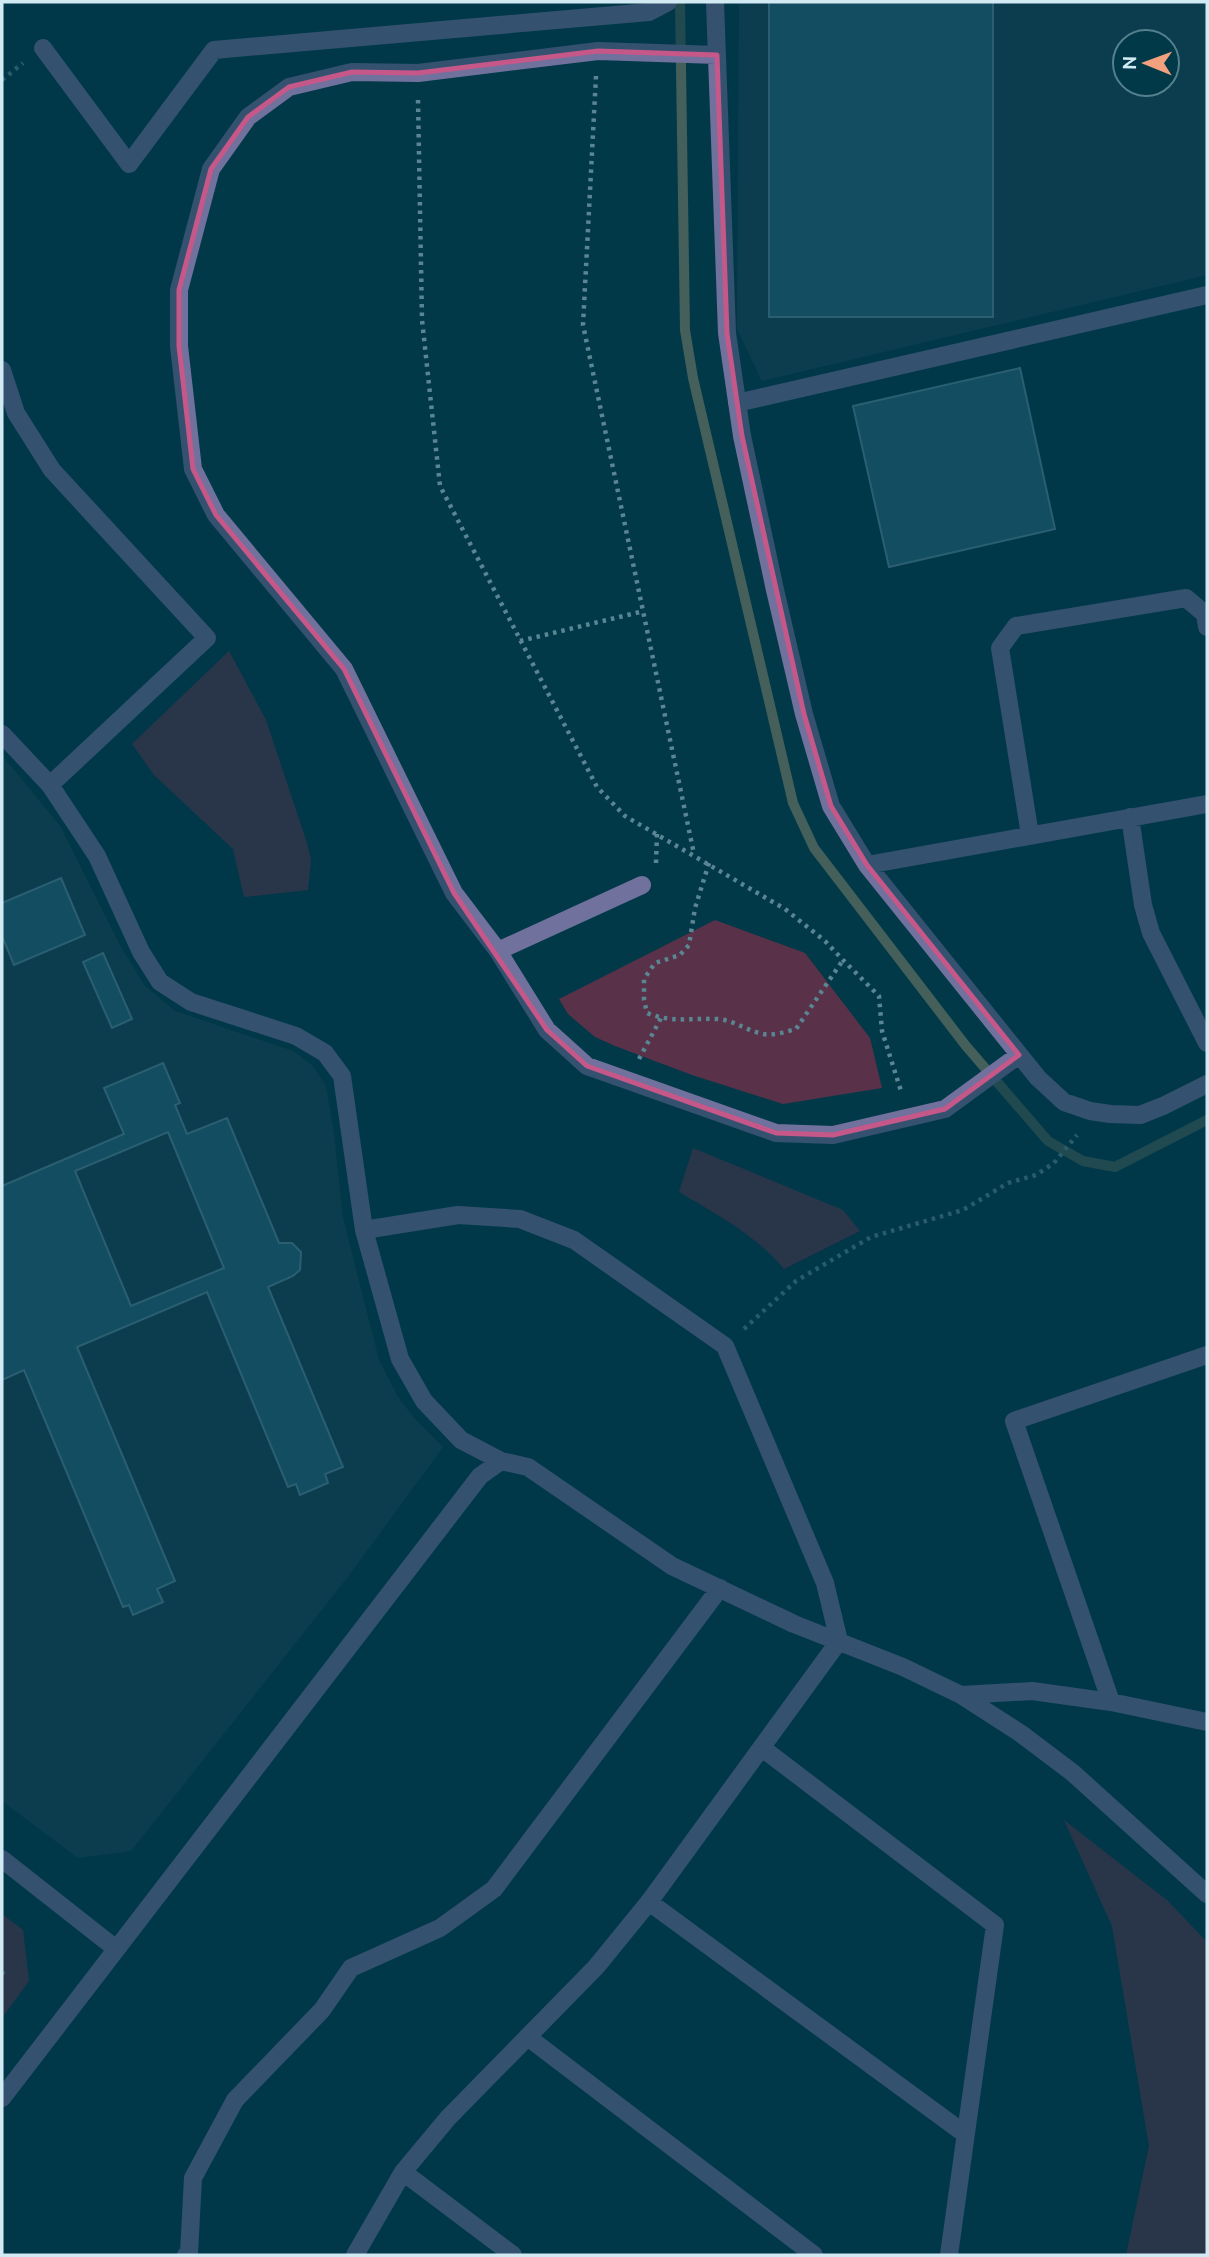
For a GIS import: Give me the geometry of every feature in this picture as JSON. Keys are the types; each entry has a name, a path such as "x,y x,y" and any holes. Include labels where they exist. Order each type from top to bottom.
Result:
{"street":[{"path":"43,48 129,164 214,50 649,12 668,2"},
{"path":"715,2 727,333 737,403 769,564 804,714 831,806 867,865 1038,1078 1064,1102 1090,1111 1140,1115 1207,1084"},
{"path":"717,55 598,51 418,73 352,72 289,87 248,117 211,169 180,290 179,346 193,469 216,515 344,669 454,893 498,951 547,1030 587,1066 776,1133 833,1135 945,1109 1019,1055"},
{"path":"737,403 1207,295"},
{"path":"2,370 16,413 52,470 207,638 50,785"},
{"path":"1030,835 1000,648 1016,626 1186,598 1205,614 1207,627"},
{"path":"2,734 50,785 97,856 141,952 160,982 191,1002 296,1036 325,1053 342,1076 363,1230 400,1359 424,1401 461,1440 501,1461 528,1467 672,1566 794,1624 903,1667 961,1695 1020,1733 1073,1773 1207,1894"},
{"path":"867,865 1207,803"},
{"path":"1130,817 1143,905 1151,933 1207,1043"},
{"path":"498,951 642,885"},
{"path":"355,2255 403,2172 448,2118 596,1968 649,1902 838,1641 825,1583 725,1346 575,1240 520,1219 458,1215 363,1230"},
{"path":"1111,1702 1014,1421 1207,1355"},
{"path":"2,2098 480,1476 501,1461"},
{"path":"186,2255 193,2178 235,2100 322,2010 351,1968 440,1928 494,1889 720,1588"},
{"path":"961,1695 1032,1691 1111,1702 1207,1722"},
{"path":"762,1748 995,1925 949,2255"},
{"path":"2,1859 115,1948"},
{"path":"649,1902 964,2134"},
{"path":"529,2038 814,2255"},
{"path":"403,2172 513,2255"}],"path":[{"path":"598,51 583,325 694,855"},
{"path":"418,73 422,320 440,486 597,787 625,816 785,909 879,996 882,1031 909,1119"},
{"path":"520,641 644,611"},
{"path":"709,863 695,908 689,945 680,955 655,963 644,979 647,1013 661,1018 718,1019 738,1023 760,1034 796,1029 843,960"},
{"path":"627,1081 661,1018"},
{"path":"725,1346 796,1281 871,1237 963,1210 1008,1184 1036,1175 1054,1163 1079,1134 1090,1111"}],"highlighted area":[{"path":"598,51 717,55 727,333 742,436 804,714 831,806 867,865 1019,1055 945,1109 833,1135 776,1133 627,1081 587,1066 547,1030 454,893 344,669 216,515 193,469 179,346 179,290 211,169 248,117 289,87 352,72 418,73"}],"shaded area":[{"path":"739,2 1207,2 1207,275 762,381 737,329"},
{"path":"229,651 266,720 307,843 311,860 308,890 244,897 233,849 154,775 132,744"},
{"path":"2,755 60,826 121,947 144,985 175,1011 293,1051 312,1065 326,1086 343,1218 379,1360 398,1397 443,1447 350,1574 131,1851 78,1858 2,1801"},
{"path":"715,920 805,953 870,1038 882,1088 783,1104 692,1075 595,1037 568,1014 559,999"},
{"path":"693,1148 843,1210 860,1231 784,1269 748,1235 679,1192"},
{"path":"1064,1820 1168,1901 1207,1942 1207,2255 1126,2255 1149,2146 1112,1926"},
{"path":"2,1914 23,1930 29,1981 2,2018"}],"building":[{"path":"769,2 993,2 993,317 769,317"},
{"path":"1020,368 1055,529 889,567 853,406"},
{"path":"61,878 85,935 14,965 2,936 2,903"},
{"path":"103,953 132,1019 112,1028 83,962"},
{"path":"163,1063 180,1103 175,1105 187,1134 227,1118 279,1243 292,1243 301,1252 300,1270 268,1287 343,1467 325,1474 328,1483 300,1495 296,1484 288,1487 207,1292 77,1347 175,1581 157,1589 163,1602 133,1615 129,1605 123,1607 24,1370 2,1380 2,1186 124,1134 104,1088","holes":["168,1132 224,1268 131,1306 75,1171"]}],"waterway":[{"path":"680,2 685,330 693,378 793,803 814,848 966,1046 1048,1141 1083,1161 1115,1167 1207,1120"}]}
